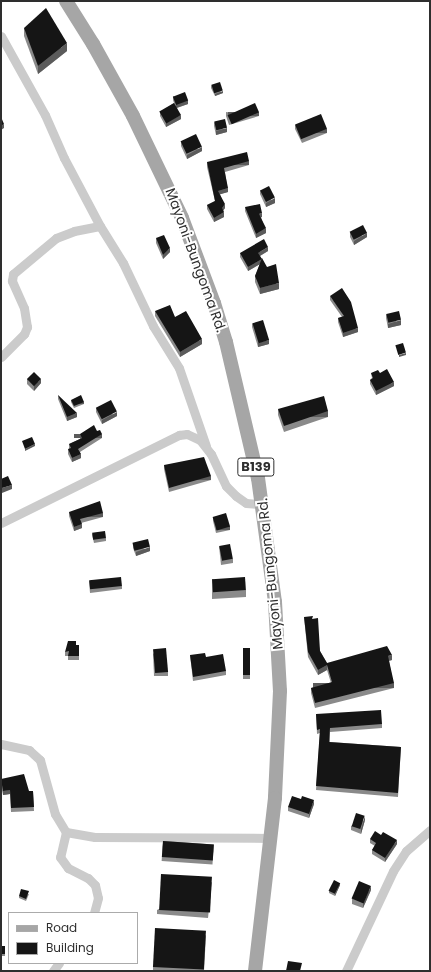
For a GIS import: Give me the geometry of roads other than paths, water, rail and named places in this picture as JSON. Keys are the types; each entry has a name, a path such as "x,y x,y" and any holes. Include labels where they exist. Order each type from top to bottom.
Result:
{"main road":[{"name":"Mayoni-Bungoma Rd.","path":"66,1 93,44 150,149 200,262 236,380 262,504 275,602 280,691 272,838 255,971"}],"street":[{"path":"1,36 35,97 100,226 124,263 153,326 179,368 206,446 231,492 246,503 262,504"},
{"path":"1,357 24,334 26,326 24,308 12,281 13,274 56,238 74,231 100,226"},
{"path":"1,523 170,438 187,434 200,440 206,446"},
{"path":"1,744 29,750 40,760 55,814 66,832 60,857 68,868 88,878 95,885 98,898 94,912"},
{"path":"346,971 393,870 406,852 430,830"},
{"path":"66,832 95,837 272,838"}]}
